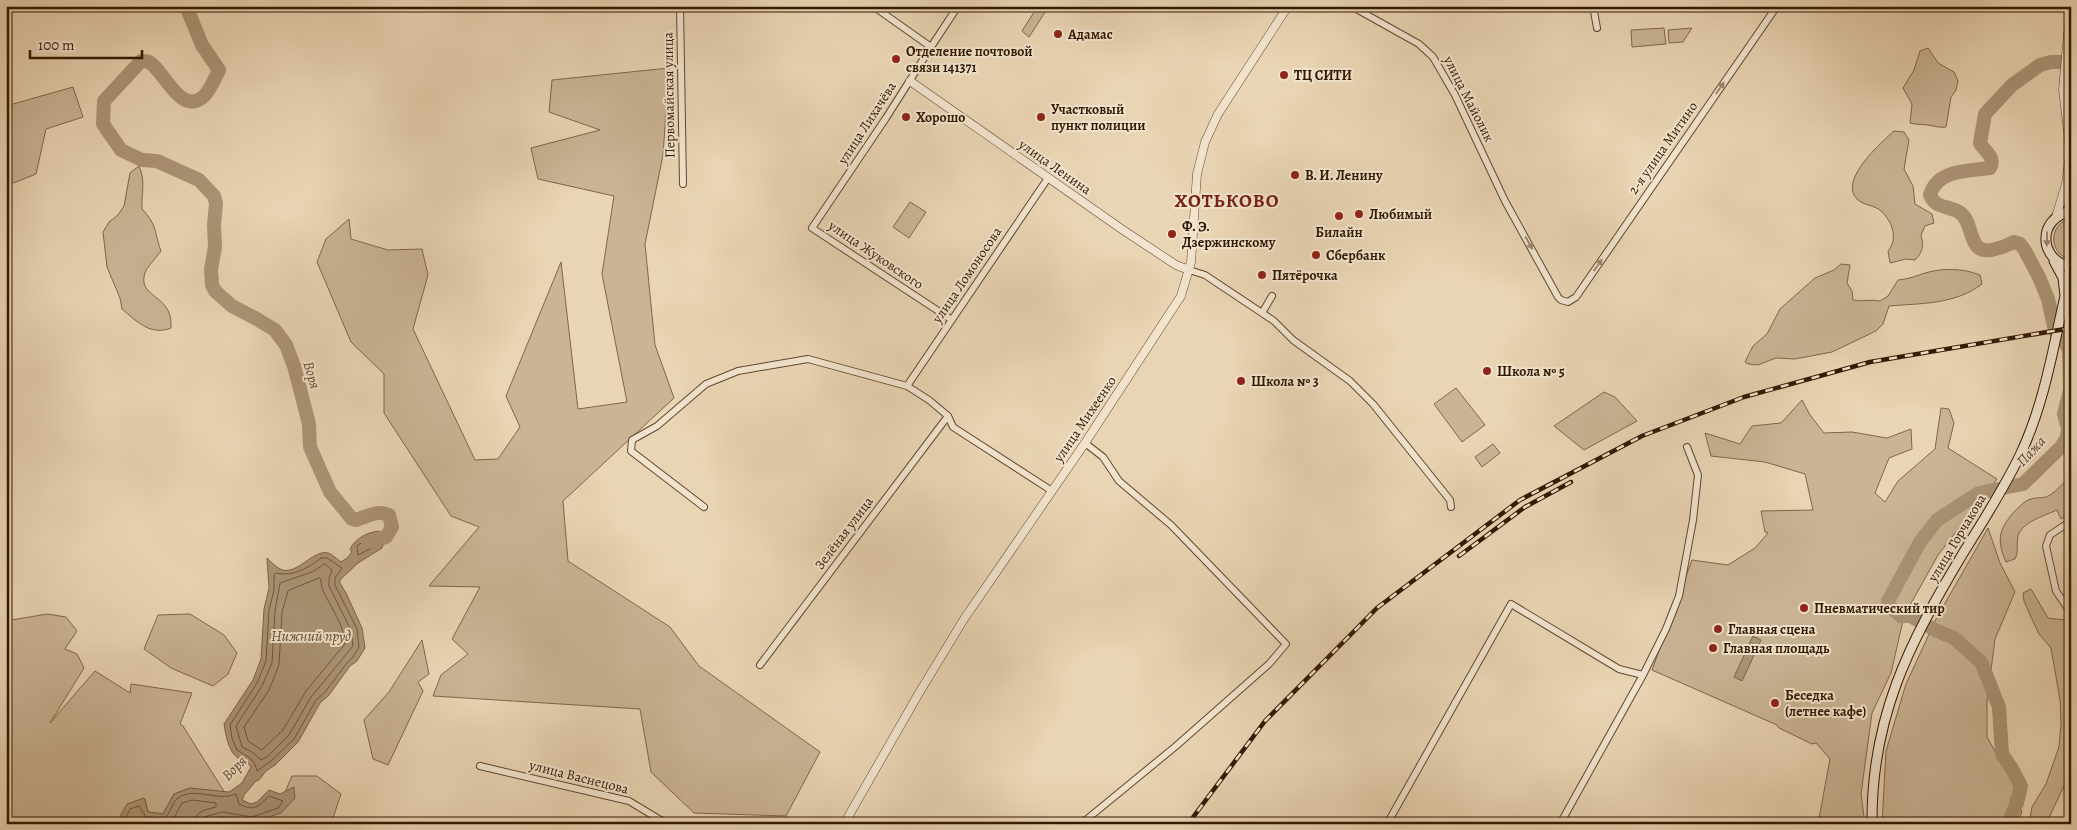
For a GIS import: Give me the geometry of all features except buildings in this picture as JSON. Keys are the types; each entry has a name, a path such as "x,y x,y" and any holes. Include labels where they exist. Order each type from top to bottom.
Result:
{"main road":[{"path":"2065,296 2063,278 2046,241 2050,224 2056,217 2071,211"},
{"path":"2052,257 2060,264 2071,267"},
{"path":"2065,296 2071,287"},
{"name":"улица Горчакова","path":"1872,824 1874,771 1884,720 1892,692 1916,635 1991,510 2009,477 2035,418 2046,380 2065,296"}],"street":[{"name":"Первомайская улица","path":"680,6 683,184"},
{"path":"873,6 931,46"},
{"name":"улица Лихачёва","path":"812,228 958,6"},
{"name":"улица Михеенко","path":"844,824 964,619 1085,443 1181,296 1189,270 1195,225 1198,174 1205,142 1218,114 1288,6"},
{"name":"улица Майолик","path":"1351,6 1419,44 1433,56 1455,95 1504,201"},
{"path":"1593,6 1597,28"},
{"name":"2-я улица Митино","path":"1504,201 1558,296 1561,300 1568,302 1576,297 1777,6"},
{"path":"2056,217 2066,184 2070,155 2067,91 2068,34 2071,22"},
{"name":"улица Ленина","path":"910,81 1176,265 1189,270"},
{"name":"улица Ломоносова","path":"907,386 1048,178"},
{"name":"улица Жуковского","path":"812,228 952,320"},
{"path":"1189,270 1205,275 1274,321 1293,340 1350,381 1373,404 1450,500 1451,507"},
{"path":"1262,313 1272,296"},
{"path":"704,507 631,451 632,440 670,416 706,384 738,371 808,358 907,386 948,416 953,427 1052,491"},
{"name":"Зелёная улица","path":"760,665 948,416"},
{"path":"1081,824 1176,746 1270,664 1286,644 1171,525 1119,481 1103,457 1085,443"},
{"path":"1560,824 1643,675 1666,629 1679,596 1693,520 1698,475 1687,447"},
{"path":"2071,521 2050,535 2046,546 2056,591 2071,612"},
{"path":"1387,824 1511,604 1619,669 1643,675"},
{"name":"улица Васнецова","path":"480,766 629,801 667,824"}],"shaded area":[{"path":"1038,6 1049,6 1029,37 1022,31"},
{"path":"1664,28 1666,44 1632,47 1631,30"},
{"path":"1692,28 1683,42 1669,43 1668,30"},
{"path":"1928,48 1938,63 1954,72 1958,81 1956,90 1951,97 1946,127 1910,123 1912,104 1903,88 1914,70 1920,51"},
{"path":"669,68 663,155 645,244 655,345 674,398 563,501 568,561 670,627 699,666 820,752 786,816 694,813 651,772 640,709 433,696 441,675 468,654 452,639 480,587 429,586 479,527 451,516 384,413 384,374 351,342 317,262 326,239 349,219 351,239 388,250 422,249 428,275 413,329 475,460 498,459 520,427 506,396 561,262 578,409 627,402 602,274 614,196 538,179 531,148 600,130 549,112 552,80"},
{"path":"73,87 83,117 46,129 36,174 6,186 6,106"},
{"path":"1894,131 1904,132 1909,140 1904,169 1913,186 1915,204 1932,214 1934,223 1925,226 1921,235 1922,249 1915,260 1906,259 1890,263 1888,251 1893,241 1893,231 1889,220 1879,209 1857,199 1853,191 1853,182 1857,172 1872,152"},
{"path":"139,166 143,182 142,209 153,225 161,251 149,265 144,284 149,292 168,311 171,319 171,328 164,330 151,329 145,326 133,319 122,309 120,298 107,267 103,232 109,222 118,215 124,206 130,173"},
{"path":"910,202 926,212 909,238 893,227"},
{"path":"2071,218 2071,260 2063,257 2058,252 2054,239 2058,226 2063,221"},
{"path":"1841,264 1850,265 1847,283 1852,291 1853,300 1856,301 1880,301 1888,296 1898,280 1938,270 1960,270 1980,275 1982,284 1960,296 1937,302 1889,306 1883,324 1876,331 1832,352 1795,359 1776,358 1758,365 1745,362 1753,346 1767,334 1780,309 1815,278 1834,270"},
{"path":"1456,388 1485,425 1462,442 1434,404"},
{"path":"1604,392 1615,397 1637,421 1584,450 1554,426"},
{"path":"1802,400 1810,415 1824,433 1852,432 1887,438 1911,429 1912,449 1889,458 1875,493 1885,502 1898,481 1935,449 1941,408 1949,409 1954,423 1948,448 1997,479 1938,555 1904,616 1891,673 1872,713 1861,794 1865,824 1818,824 1830,759 1816,743 1812,744 1779,728 1777,725 1652,670 1692,560 1728,565 1755,548 1768,533 1765,532 1761,511 1813,510 1805,474 1765,462 1711,456 1705,433 1740,444 1752,426 1781,423"},
{"path":"1493,444 1500,453 1482,467 1475,457"},
{"path":"2071,478 2071,513 2061,519 2057,510 2029,523 2020,531 2018,536 2015,559 2006,562 2001,548 2000,536 2008,519 2026,501 2048,496"},
{"path":"1988,528 2000,563 2015,592 1995,639 1987,701 1987,737 2016,788 2010,801 2018,804 2022,812 2017,824 1882,824 1886,751 1906,684 1936,619"},
{"path":"2031,589 2048,618 2065,620 2071,623 2071,771 2046,824 2029,824 2032,807 2046,784 2059,747 2060,700 2051,648 2039,634 2024,601 2023,593"},
{"path":"47,614 66,617 77,631 65,649 77,654 84,668 50,723 95,671 130,693 131,684 192,693 180,724 225,793 190,788 174,794 163,814 148,812 145,799 118,820 119,824 6,824 6,621"},
{"path":"190,614 224,635 237,653 228,674 213,686 171,668 144,649 158,615"},
{"path":"422,640 429,674 418,682 423,691 388,765 373,759 364,720 389,692"},
{"path":"292,776 317,776 341,794 331,824 196,824 222,817 253,822 285,792"}],"water":[{"name":"Нижний пруд","path":"379,531 386,537 382,548 358,563 340,580 362,628 365,648 357,661 350,666 329,695 320,703 298,742 256,781 242,800 251,804 257,802 269,790 280,794 294,787 295,798 281,813 253,822 222,817 196,824 119,824 118,820 127,804 144,798 148,812 163,814 174,794 190,788 229,792 242,783 251,767 232,751 224,724 253,680 261,659 264,609 269,588 267,558 278,568 286,570 292,569 322,553 333,555 341,562 352,552 350,549 358,539"},
{"path":"1753,636 1761,640 1742,681 1734,677"}],"waterway":[{"name":"Воря","path":"186,6 202,45 219,70 208,91 203,97 195,101 187,101 173,90 155,67 148,62 141,61 104,101 103,124 121,150 142,160 157,161 199,180 214,196 216,203 215,247 211,269 212,285 215,291 232,306 275,330 286,345 294,366 309,424 310,447 330,492 352,519 356,520 376,513 389,515 392,527 386,537 368,542"},
{"name":"Пажа","path":"2008,824 2017,803 2021,786 2002,754 1999,707 1981,662 1954,638 1910,616 1901,616 1889,606 1888,601 1920,542 1937,520 1979,493 2023,484 2061,447 2067,437 2068,429 2064,414 2070,390 2069,350 2055,331 2048,299 2024,249 2020,244 2014,242 2001,248 1981,249 1976,245 1964,217 1955,210 1935,203 1930,195 1934,186 1947,176 1964,171 1990,168 1991,158 1980,143 1985,114 2012,85 2040,65 2051,62 2071,62"}],"railway":[{"path":"1188,824 1265,721 1377,608 1520,500 1642,436 1744,397 1870,362 2071,328"},
{"path":"1459,556 1525,507 1571,482"}],"place":[{"name":"Адамас","path":"1058,34"},
{"name":"Отделение почтовой связи 141371","path":"896,59"},
{"name":"ТЦ СИТИ","path":"1284,75"},
{"name":"Хорошо","path":"906,117"},
{"name":"Участковый пункт полиции","path":"1041,117"},
{"name":"В. И. Ленину","path":"1295,175"},
{"name":"Любимый","path":"1359,214"},
{"name":"Билайн","path":"1339,216"},
{"name":"Ф. Э. Дзержинскому","path":"1172,234"},
{"name":"Сбербанк","path":"1316,255"},
{"name":"Пятёрочка","path":"1262,275"},
{"name":"Школа № 5","path":"1487,371"},
{"name":"Школа № 3","path":"1241,381"},
{"name":"Пневматический тир","path":"1804,608"},
{"name":"Главная сцена","path":"1718,629"},
{"name":"Главная площадь","path":"1713,648"},
{"name":"Беседка (летнее кафе)","path":"1775,703"}],"district":[{"name":"ХОТЬКОВО","path":"1227,201"}]}
